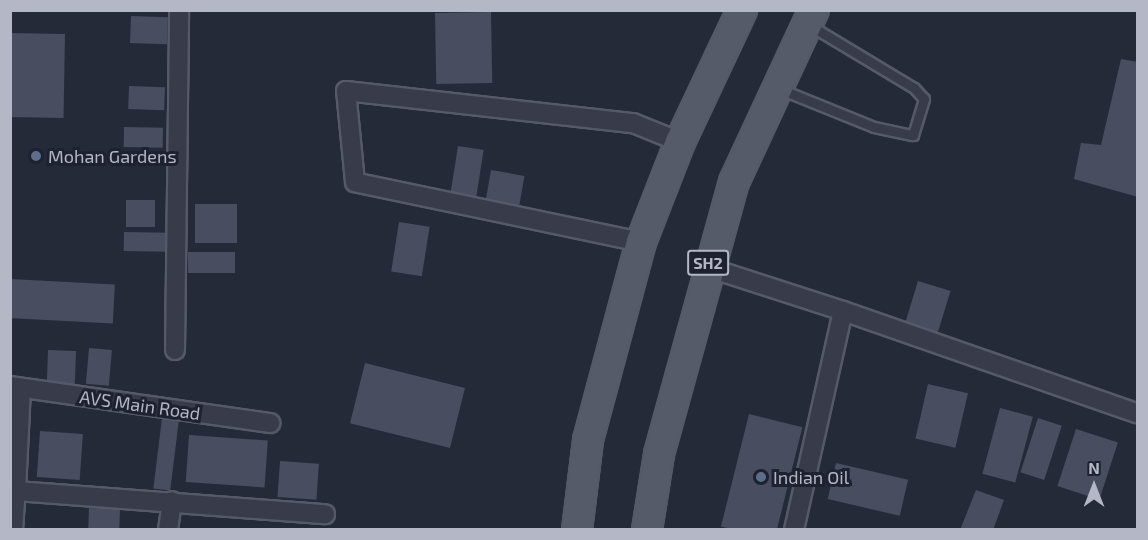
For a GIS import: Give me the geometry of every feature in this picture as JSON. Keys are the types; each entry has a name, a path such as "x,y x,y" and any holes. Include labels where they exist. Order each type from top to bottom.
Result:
{"main road":[{"path":"577,530 588,440 641,242 680,142 742,10"},
{"name":"SH2","path":"647,530 659,454 707,267 734,182 776,87 811,17"}],"street":[{"path":"175,350 179,10"},
{"path":"641,242 355,182 346,90 633,123 680,142"},
{"path":"707,267 843,311 1137,414"},
{"path":"794,530 843,311"},
{"path":"13,530 16,491 16,387"},
{"name":"AVS Main Road","path":"16,387 270,423"},
{"path":"16,491 325,514"},
{"path":"168,530 172,501"}],"lane":[{"path":"776,87 874,127 913,135 924,99 914,88 811,17"}],"building":[{"path":"491,12 492,83 436,84 435,13"},
{"path":"131,16 168,17 167,44 130,43"},
{"path":"10,33 65,34 64,118 10,117"},
{"path":"1121,59 1138,62 1138,197 1074,179 1081,143 1101,145"},
{"path":"129,86 165,87 164,110 128,109"},
{"path":"124,127 163,128 163,148 124,147"},
{"path":"458,146 484,150 475,207 449,203"},
{"path":"491,170 524,176 516,223 483,217"},
{"path":"126,200 155,200 155,227 126,227"},
{"path":"195,204 237,204 237,243 195,243"},
{"path":"399,222 430,227 422,276 391,271"},
{"path":"124,232 167,233 167,252 124,251"},
{"path":"188,252 235,252 235,273 188,273"},
{"path":"10,279 115,284 113,323 10,318"},
{"path":"918,281 951,291 933,349 900,339"},
{"path":"89,348 112,350 109,386 86,384"},
{"path":"48,350 76,351 75,389 47,388"},
{"path":"365,363 465,388 450,448 350,423"},
{"path":"928,384 968,393 955,448 915,439"},
{"path":"1000,408 1033,417 1015,482 982,474"},
{"name":"Indian Oil","path":"749,414 802,427 777,530 735,530 721,527"},
{"path":"162,418 179,420 170,491 153,488"},
{"path":"1038,418 1062,426 1044,480 1020,472"},
{"path":"1076,429 1118,443 1099,500 1057,486"},
{"path":"40,431 83,434 80,480 37,477"},
{"path":"189,435 268,441 265,487 186,482"},
{"path":"280,461 319,464 316,500 277,497"},
{"path":"836,463 908,480 900,516 828,499"},
{"path":"976,490 1004,500 993,530 960,530"},
{"path":"89,508 120,509 119,530 88,530"}],"place":[{"name":"Mohan Gardens","path":"36,156"},
{"name":"Indian Oil","path":"761,477"}]}
